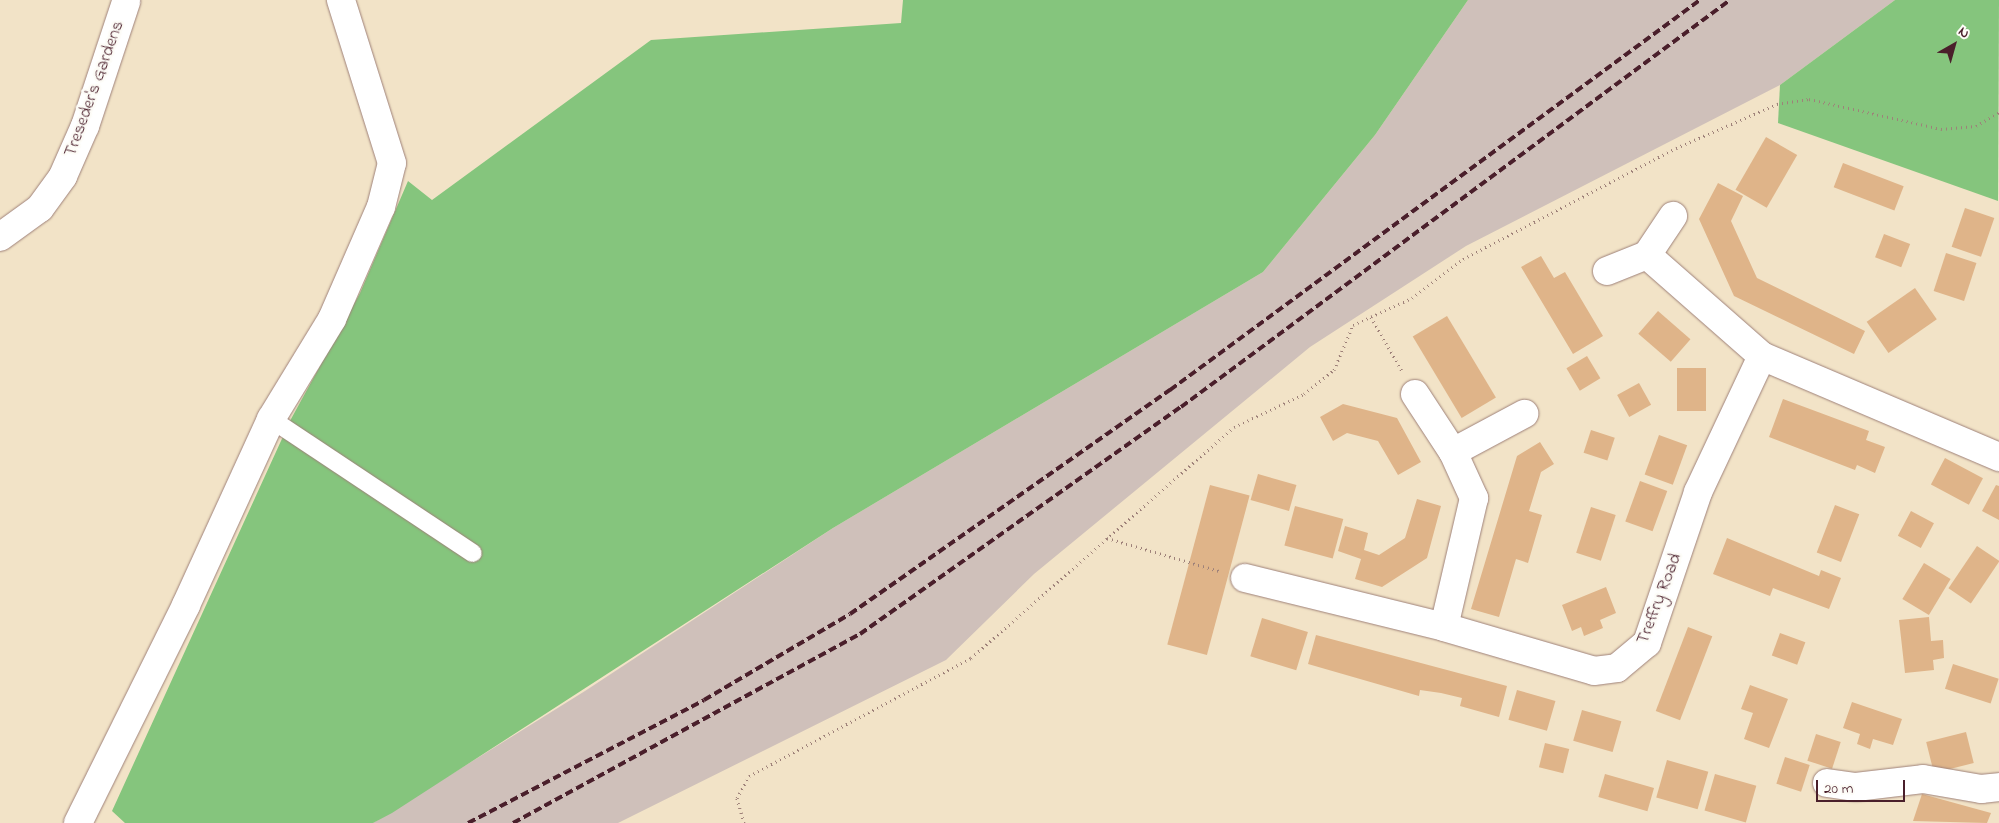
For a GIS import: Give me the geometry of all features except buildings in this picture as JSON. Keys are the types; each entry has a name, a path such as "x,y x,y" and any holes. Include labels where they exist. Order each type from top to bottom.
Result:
{"street":[{"path":"78,823 186,605 271,419 332,319 381,207 392,163 341,0"},
{"name":"Treseder's Gardens","path":"0,237 40,208 63,176 85,126 126,2"},
{"path":"1607,271 1647,254 1673,216"},
{"path":"1647,254 1762,356 1999,457"},
{"name":"Treffry Road","path":"1245,578 1444,627 1594,671 1617,668 1638,654 1647,643 1698,492 1762,356"},
{"path":"1415,394 1453,452 1474,498 1444,627"},
{"path":"1453,452 1524,414"},
{"path":"1827,783 1856,787 1923,779 1981,789 1999,787"}],"lane":[{"path":"271,419 473,553"}],"path":[{"path":"744,823 737,798 749,776 970,658 1234,427 1304,394 1322,381 1338,364 1353,325 1412,298 1471,255 1676,148 1777,104 1809,99 1941,129 1976,126 1999,112"},
{"path":"1371,317 1415,394"},
{"path":"1107,538 1245,578"}],"shaded area":[{"path":"1468,0 1895,0 1780,85 1466,246 1310,347 1034,574 946,660 618,823 373,823 585,691 833,528 1263,272 1375,135"}],"green space":[{"path":"903,0 1468,0 1375,135 1263,272 833,528 392,813 373,823 125,823 112,811 291,419 360,293 408,181 432,200 651,40 901,23"},
{"path":"1895,0 1999,0 1998,201 1778,123 1780,85"}],"railway":[{"path":"468,823 704,700 850,614 1170,390 1700,0"},
{"path":"513,823 860,634 1181,407 1730,0"}]}
